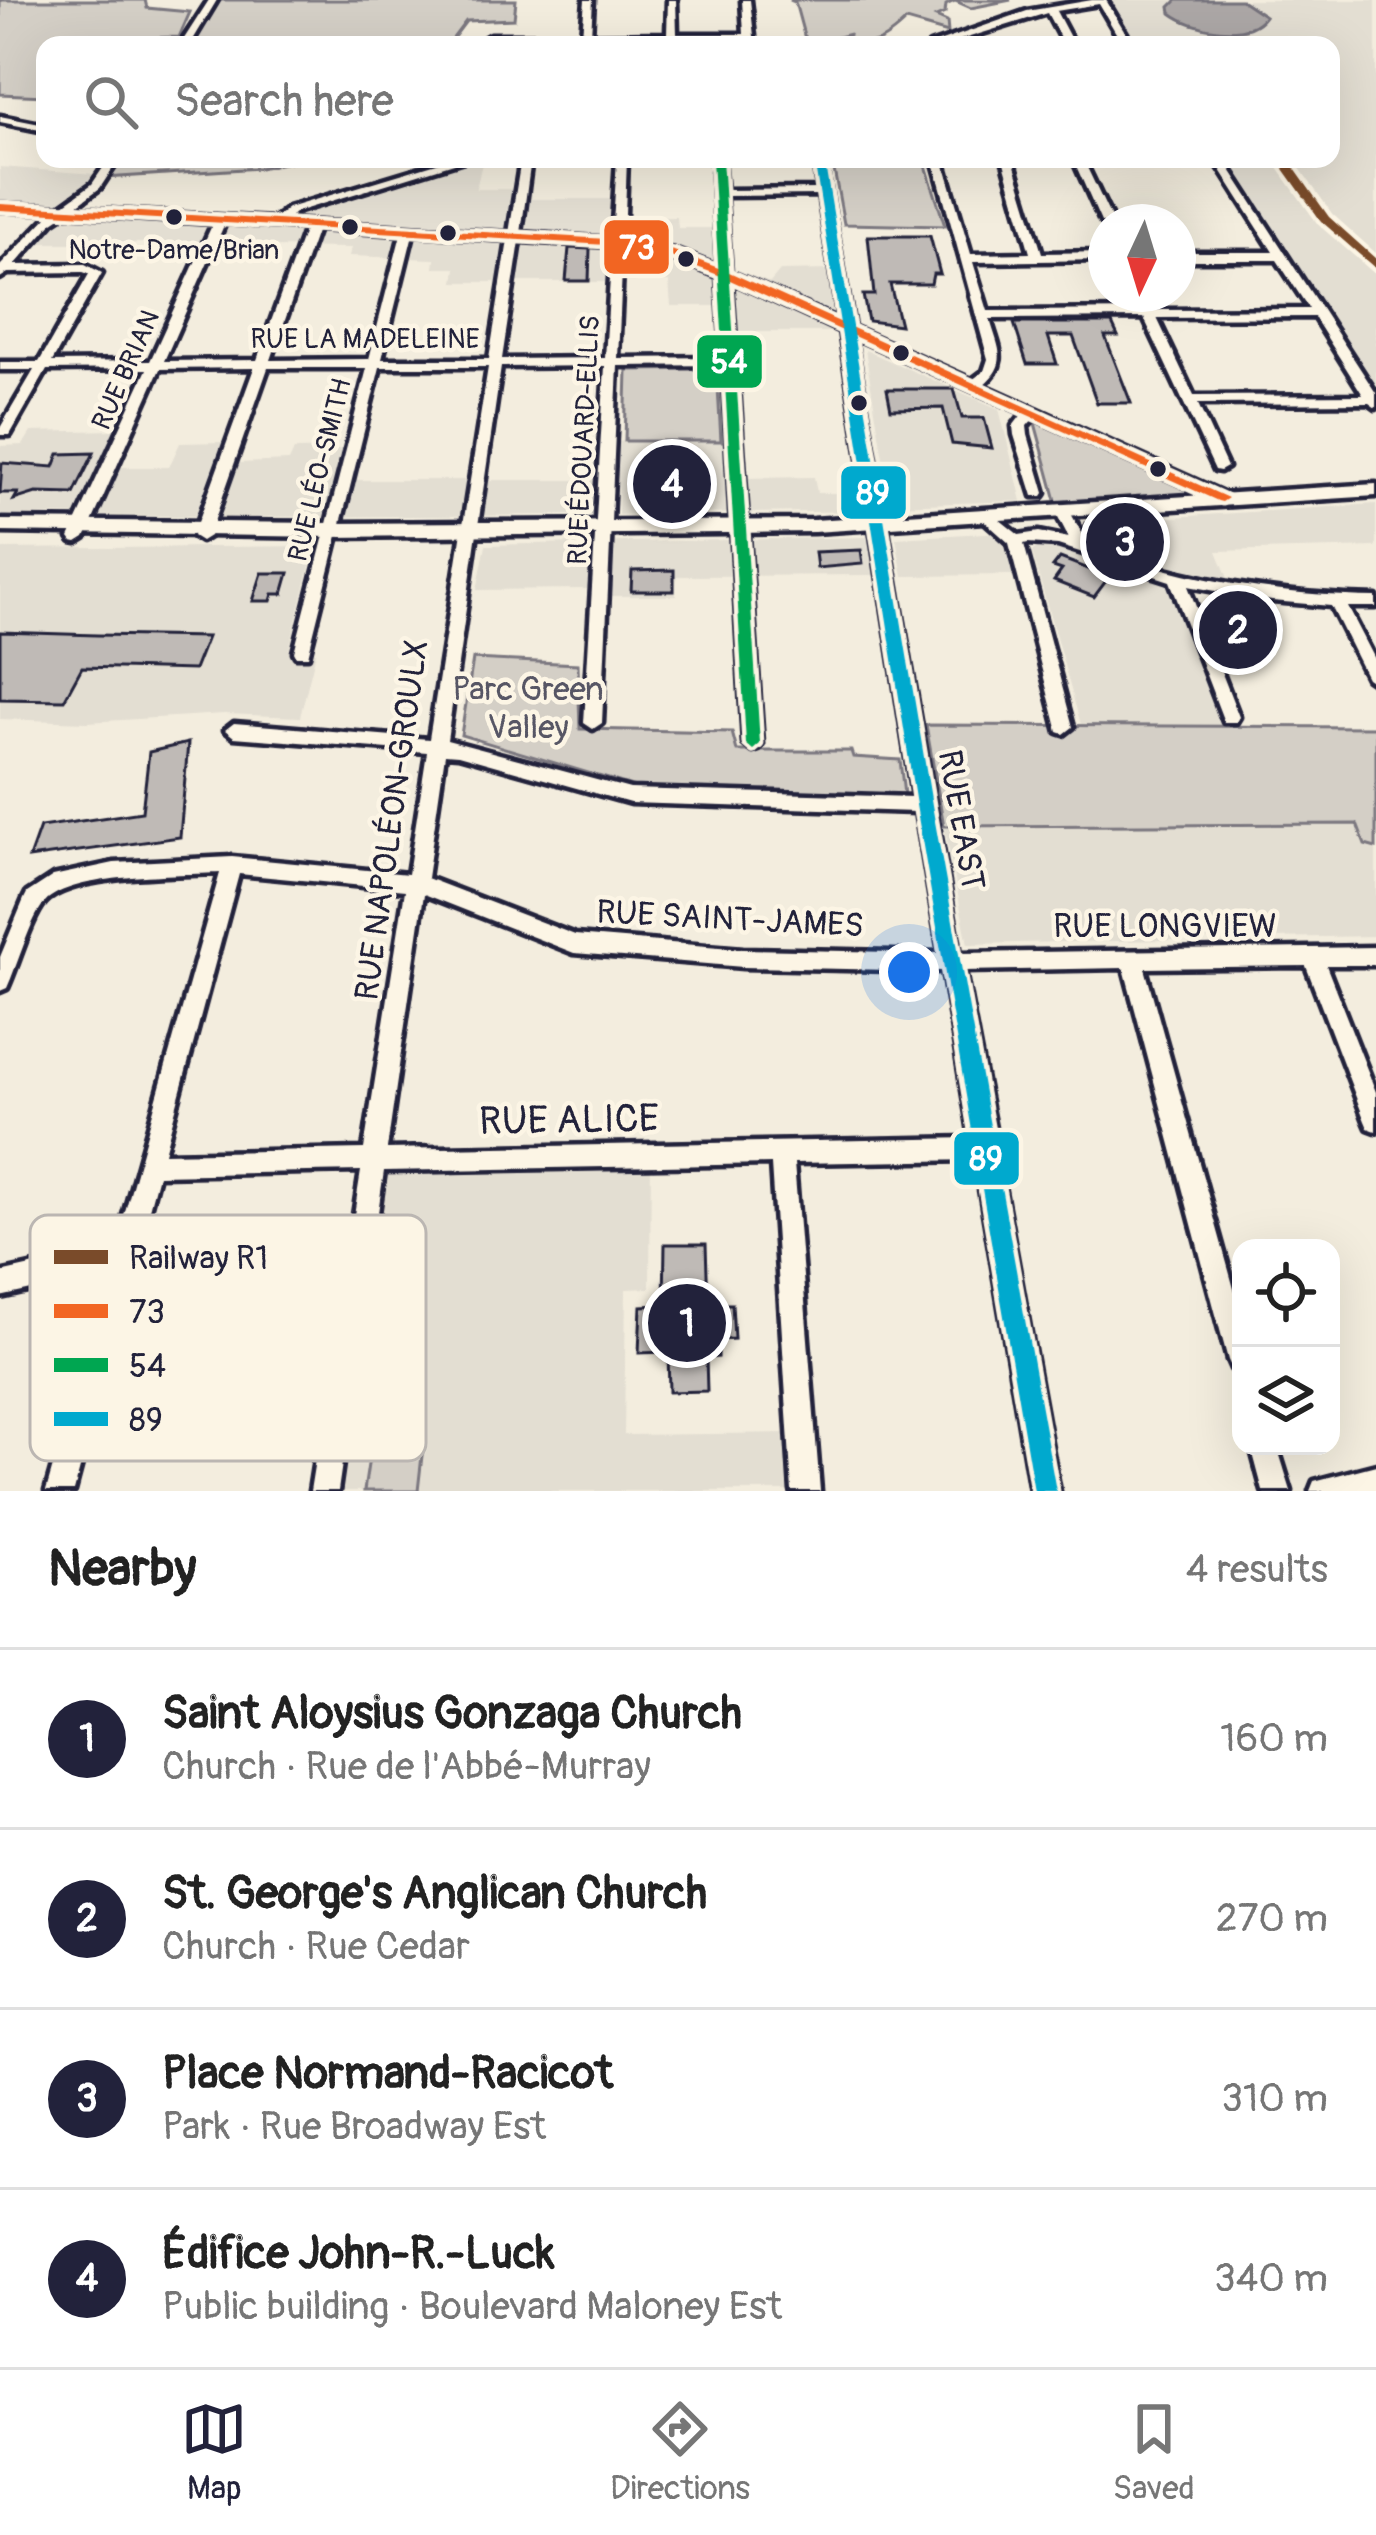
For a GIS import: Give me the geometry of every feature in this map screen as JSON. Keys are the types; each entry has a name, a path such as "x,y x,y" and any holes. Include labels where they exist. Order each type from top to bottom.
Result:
{"main road":[{"path":"0,526 79,532 202,532 878,524 1376,490"},
{"path":"0,540 79,532"}],"street":[{"path":"191,36 213,0"},
{"path":"586,36 590,0"},
{"path":"672,0 672,36"},
{"path":"746,0 749,36"},
{"path":"962,36 1050,9 1102,1 1123,36"},
{"path":"1050,9 1064,36"},
{"path":"977,31 979,36"},
{"path":"0,119 36,126"},
{"path":"2,272 58,212 96,186 107,168"},
{"path":"275,224 292,210 432,168"},
{"name":"RUE NAPOLÉON-GROULX","path":"365,1215 525,168"},
{"name":"RUE ÉDOUARD-ELLIS","path":"593,723 622,168"},
{"path":"718,168 753,744"},
{"name":"RUE EAST","path":"821,168 924,806 1045,1491"},
{"path":"941,168 994,364 975,386"},
{"path":"1012,168 1037,257"},
{"path":"1082,168 1099,204"},
{"path":"1225,168 1374,402 1376,420"},
{"path":"719,193 825,193"},
{"path":"0,207 619,243 682,257 1227,500"},
{"name":"RUE BRIAN","path":"79,532 220,221"},
{"path":"202,532 312,226"},
{"name":"RUE LÉO-SMITH","path":"302,652 408,230"},
{"path":"968,258 1088,256"},
{"path":"1196,256 1280,256"},
{"path":"2,272 85,268 96,273 5,432"},
{"path":"984,315 1318,313"},
{"path":"1149,314 1220,467"},
{"name":"RUE LA MADELEINE","path":"0,366 730,361"},
{"path":"1190,400 1374,402"},
{"path":"1032,412 1023,420 1021,435 1038,493"},
{"path":"1064,513 1082,548"},
{"path":"989,518 1016,541 1064,727"},
{"path":"1016,541 1043,536 1177,579 1254,594 1376,602"},
{"path":"1177,579 1230,717"},
{"path":"1337,602 1376,677"},
{"path":"235,730 437,746 629,796 924,806"},
{"path":"137,1215 232,865"},
{"name":"RUE SAINT-JAMES","path":"0,982 34,899 53,884 114,871 232,865 418,883 574,944 743,958 954,962"},
{"name":"RUE LONGVIEW","path":"954,962 1376,956"},
{"path":"1132,958 1237,1347"},
{"path":"1313,958 1376,1121"},
{"name":"RUE ALICE","path":"152,1164 986,1149"},
{"path":"782,1153 806,1491"},
{"path":"0,1285 30,1278"},
{"path":"1267,1455 1277,1491"},
{"path":"60,1491 68,1461"},
{"name":"RUE NAPOLÉON-GROULX","path":"324,1491 328,1461"},
{"path":"1324,1491 1376,1478"}],"shaded area":[{"path":"1103,0 1376,0 1376,396 1225,168 1340,168 1340,36 1123,36"},
{"path":"1177,0 1241,0 1265,16 1257,24 1233,31 1206,28 1171,13"},
{"path":"0,167 96,174 58,209 0,202"},
{"path":"433,168 481,168 476,189 532,189 531,199 630,199 630,218 677,217 678,228 725,228 729,267 770,283 780,271 833,270 838,332 729,332 728,306 671,306 669,282 454,282 456,268 434,268 435,259 349,256 351,248 262,247 257,257 156,257 162,243 38,243 64,216 462,240 465,234 275,224 282,214"},
{"path":"865,350 999,409 1022,501 891,505"},
{"path":"114,430 100,467 169,467 180,443 223,442 197,516 0,515 0,446 23,445 31,432"},
{"path":"735,441 740,478 814,477 817,493 865,493 867,511 618,515 618,442"},
{"path":"343,449 335,480 597,480 595,515 218,517 239,463 289,461 294,450"},
{"path":"1376,504 1376,547 1217,551 1230,583 1162,566 1143,519"},
{"path":"1003,532 1014,575 903,576 896,538"},
{"path":"870,537 875,575 677,576 676,596 593,596 591,589 477,590 486,545"},
{"path":"1040,544 1168,583 1221,726 1081,725 1032,552"},
{"path":"315,546 289,650 316,652 300,717 0,719 0,549"},
{"path":"1357,824 1365,844 1376,848 1376,936 968,944 944,826"},
{"path":"651,1155 650,1288 626,1289 624,1435 801,1433 806,1491 324,1491 328,1461 426,1461 426,1215 365,1215 373,1160"}],"green space":[{"path":"0,0 145,0 147,8 190,12 179,36 36,36 36,96 0,94"},
{"path":"214,0 516,0 514,19 466,21 455,36 195,36"},
{"path":"790,0 1011,0 971,8 955,1 936,17 947,22 948,33 906,21 888,36 804,36 795,2"},
{"path":"110,168 259,168 104,178"},
{"path":"834,168 927,168 945,226 844,224"},
{"path":"717,369 721,441 625,441 627,370"},
{"path":"1032,412 1227,500 1057,504"},
{"path":"1143,519 1160,562 1090,539 1081,529 1085,523"},
{"name":"Parc Green Valley","path":"473,659 578,664 580,729 732,732 737,751 851,751 853,757 900,760 904,795 642,789 461,735"},
{"path":"926,725 1376,727 1376,848 1365,845 1357,824 944,826"},
{"path":"369,1461 421,1461 418,1491 364,1491"}],"building":[{"path":"868,236 930,236 940,274 933,274 931,284 890,284 900,325 868,321 863,295 874,295"},
{"path":"569,248 590,249 589,281 566,281"},
{"path":"1014,323 1112,323 1118,336 1105,336 1131,403 1097,403 1073,336 1048,336 1057,364 1027,364"},
{"path":"887,389 954,389 962,418 984,418 992,448 952,444 943,408 891,409"},
{"path":"94,453 74,494 36,493 14,500 18,493 0,493 2,463 54,467 59,454"},
{"path":"681,471 710,471 711,491 647,497 647,492 633,492 634,477 681,476"},
{"path":"861,550 863,564 817,568 815,552"},
{"path":"1060,558 1109,577 1094,597 1054,581 1062,570 1053,567"},
{"path":"674,570 674,591 631,591 632,571"},
{"path":"262,573 289,573 283,594 273,594 271,601 253,601"},
{"path":"1219,616 1244,616 1257,644 1232,644"},
{"path":"0,632 207,637 194,670 82,667 64,700 0,699"},
{"path":"188,743 180,837 29,858 40,827 142,812 149,752"},
{"path":"665,1244 706,1244 708,1304 732,1304 734,1339 718,1340 718,1357 706,1358 707,1391 669,1392 668,1352 639,1353 641,1306 664,1305"}],"rail line":[{"name":"R1","path":"1288,168 1325,219 1376,265"}],"transit line":[{"name":"54","path":"718,168 753,744"},
{"name":"89","path":"820,168 924,805 1045,1491"},
{"name":"73","path":"0,207 607,242 670,253 1222,498"}],"place":[{"name":"Notre-Dame/Brian","path":"174,217"},
{"name":"Édifice John-R.-Luck","path":"672,484"},
{"name":"Place Normand-Racicot","path":"1125,542"},
{"name":"St. George's Anglican Church","path":"1238,630"},
{"name":"Saint Aloysius Gonzaga Church","path":"687,1323"}]}
